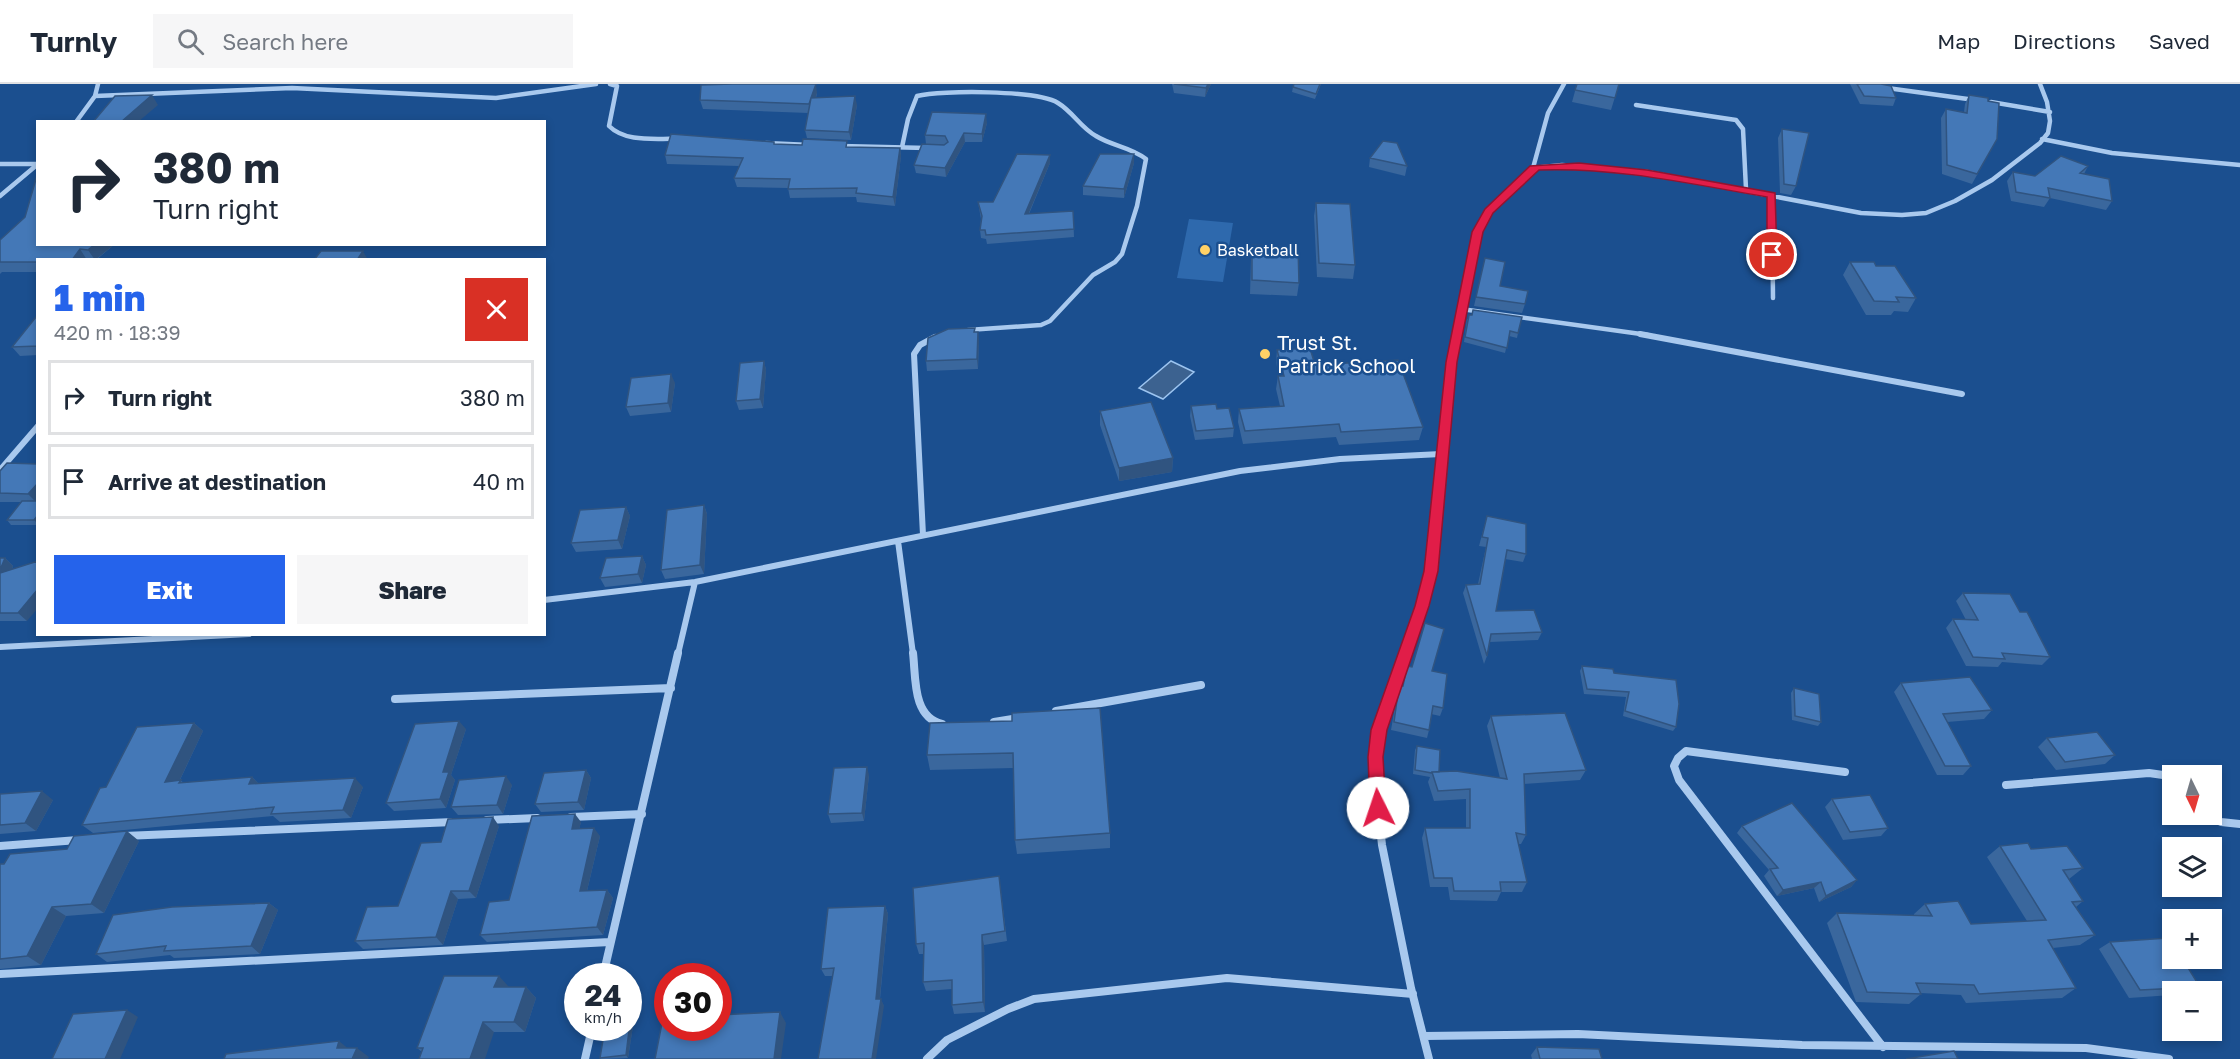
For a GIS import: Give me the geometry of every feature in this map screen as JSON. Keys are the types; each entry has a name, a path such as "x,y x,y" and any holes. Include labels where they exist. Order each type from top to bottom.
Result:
{"street":[{"path":"77,120 95,96 98,84"},
{"path":"95,96 292,88 496,98 596,84"},
{"path":"610,84 617,86 609,126 613,132 622,135 682,139"},
{"path":"1429,1059 1382,845 1376,790 1379,730 1422,606 1431,571 1451,362 1477,232 1497,201 1533,168 1554,102 1564,84"},
{"path":"1533,168 1593,166 1647,172 1746,189 1861,213 1888,215 1927,213 1975,191 2019,161 2042,139 2048,132 2050,112 2040,84"},
{"path":"1882,87 1977,100"},
{"path":"902,147 912,106 917,96 947,92 1040,96 1053,98 1067,108 1093,135 1129,149 1146,159 1141,192 1122,254 1113,263 1098,270 1050,321 1041,325 965,330"},
{"path":"1987,102 2050,112"},
{"path":"1636,105 1726,117 1738,122 1743,129 1746,189"},
{"path":"2042,139 2112,153 2240,165"},
{"path":"754,143 812,145"},
{"path":"835,146 934,148"},
{"path":"0,164 36,164"},
{"path":"0,196 36,166"},
{"path":"1772,195 1773,298"},
{"path":"1461,309 1635,333 1962,394"},
{"path":"923,535 914,354 927,339 946,333"},
{"path":"0,470 36,428"},
{"path":"546,600 695,582 1240,471 1378,455 1441,454"},
{"path":"898,541 920,708 933,722 952,727"},
{"path":"606,963 695,582"},
{"path":"0,647 211,636"},
{"path":"1043,714 1201,685"},
{"path":"395,699 671,688"},
{"path":"987,724 1032,716"},
{"path":"1845,772 1686,751 1678,758 1674,766 1679,780 1883,1047"},
{"path":"2006,785 2149,773 2162,776"},
{"path":"559,817 642,814"},
{"path":"476,821 547,818"},
{"path":"120,836 464,821"},
{"path":"2222,822 2240,824"},
{"path":"0,846 84,839"},
{"path":"0,974 610,942"},
{"path":"927,1059 947,1040 1008,1008 1034,999 1227,978 1413,994"},
{"path":"1424,1036 1578,1034 1883,1047 2086,1048 2169,1059"},
{"path":"585,1059 589,1041"}],"shaded area":[{"name":"Basketball","path":"1189,219 1233,223 1223,282 1177,278"},
{"path":"1171,361 1194,372 1163,399 1139,388"}],"building":[{"path":"816,84 809,104 700,100 701,85"},
{"path":"1174,84 1208,84 1206,88"},
{"path":"1294,84 1320,84 1316,94 1293,87"},
{"path":"1577,84 1619,84 1615,98 1575,90"},
{"path":"1857,84 1891,86 1896,98 1864,96"},
{"path":"152,95 123,120 95,120 115,96"},
{"path":"1969,95 1988,98 1988,101 1999,103 1997,139 1977,174 1947,165 1946,109 1967,113"},
{"path":"855,96 849,132 805,130 811,98"},
{"path":"932,112 986,114 982,134 964,133 945,168 914,165 922,144 944,145 948,142 945,136 925,135"},
{"path":"1782,129 1809,133 1796,186 1784,184"},
{"path":"671,134 774,142 774,144 802,145 803,139 847,141 846,147 900,148 893,197 856,193 857,188 788,189 790,179 734,178 743,158 665,155"},
{"path":"1383,141 1397,143 1407,166 1370,158"},
{"path":"1017,154 1050,155 1025,214 1073,211 1074,229 986,235 985,230 980,230 982,216 978,202 993,202"},
{"path":"1100,154 1134,154 1124,189 1083,186"},
{"path":"2061,156 2088,166 2080,173 2109,179 2112,201 2048,188 2050,198 2016,192 2013,172 2035,176"},
{"path":"36,179 36,246 93,246 88,250 80,249 73,258 36,258 36,262 0,262 0,240 25,217"},
{"path":"1316,203 1350,204 1355,265 1319,263"},
{"path":"1252,245 1298,247 1299,283 1252,280"},
{"path":"321,251 363,251 358,258 316,258"},
{"path":"1485,258 1505,262 1500,286 1528,291 1525,304 1476,297"},
{"path":"1850,262 1874,262 1876,266 1895,266 1916,298 1896,297 1899,302 1874,301"},
{"path":"1473,310 1522,317 1518,333 1510,331 1507,348 1465,337 1469,315 1472,315"},
{"path":"36,317 36,346 12,347"},
{"path":"975,328 974,332 978,332 977,359 926,361 928,338 948,329"},
{"path":"1310,348 1315,365 1398,360 1423,427 1341,432 1339,424 1245,431 1239,409 1284,406 1278,376 1284,376 1277,350"},
{"path":"764,361 760,399 736,401 740,363"},
{"path":"671,374 668,403 626,407 631,378"},
{"path":"1151,402 1173,458 1119,468 1100,411"},
{"path":"1216,404 1217,409 1229,408 1234,428 1196,431 1191,406"},
{"path":"7,463 36,464 36,485 28,494 0,493 0,471"},
{"path":"22,501 36,501 34,520 7,520"},
{"path":"704,505 700,565 661,570 667,510"},
{"path":"626,507 618,540 571,543 580,510"},
{"path":"1487,516 1526,524 1526,554 1507,550 1496,611 1534,610 1542,632 1491,634 1487,656 1466,585 1480,584 1488,538 1482,537"},
{"path":"642,556 638,574 600,578 606,558"},
{"path":"0,558 5,558 0,570"},
{"path":"36,562 36,591 18,613 0,613 0,573"},
{"path":"1963,593 2010,594 2020,612 2027,612 2050,657 2002,653 2005,659 1973,657 1953,619 1978,620"},
{"path":"1425,623 1444,629 1432,671 1447,674 1443,708 1433,706 1429,730 1394,722 1400,686 1403,686 1407,666 1412,667"},
{"path":"1582,666 1613,669 1614,673 1676,680 1679,704 1676,727 1625,711 1629,692 1587,689"},
{"path":"1970,677 1992,710 1943,714 1971,766 1945,766 1901,683"},
{"path":"1794,688 1819,694 1821,722 1795,716"},
{"path":"1100,708 1110,833 1015,840 1013,753 927,755 930,723 1012,721 1012,713"},
{"path":"1565,713 1586,770 1524,774 1526,835 1516,833 1527,882 1500,882 1501,891 1454,891 1452,878 1434,878 1425,828 1470,828 1470,789 1438,791 1432,772 1456,771 1507,779 1491,716"},
{"path":"459,721 443,772 449,772 440,799 386,803 415,724"},
{"path":"194,723 165,782 181,780 179,783 252,777 249,784 355,778 343,810 271,814 274,807 82,825 100,788 106,787 137,727"},
{"path":"2097,732 2115,755 2065,762 2047,738"},
{"path":"1417,746 1440,750 1439,772 1415,770"},
{"path":"867,767 862,813 828,814 834,768"},
{"path":"586,770 578,802 535,804 544,773"},
{"path":"506,776 497,805 451,807 459,780"},
{"path":"42,791 25,823 0,825 0,794"},
{"path":"1870,795 1888,828 1850,832 1832,799"},
{"path":"1792,803 1857,880 1826,896 1821,882 1783,890 1770,869 1778,868 1742,826"},
{"path":"575,814 572,829 594,828 580,891 607,890 597,927 480,935 489,902 509,900 532,816"},
{"path":"493,817 469,891 451,891 436,937 355,941 367,907 398,906 421,843 441,842 448,819"},
{"path":"127,831 91,904 52,907 27,956 0,959 0,864 4,864 10,854 67,849 74,836"},
{"path":"2028,843 2031,849 2067,846 2083,868 2063,870 2083,901 2072,902 2095,935 2048,940 2076,988 1979,994 1974,985 1916,983 1921,994 1867,992 1837,913 1932,916 1925,904 1958,901 1971,924 2046,920 2000,846"},
{"path":"999,876 1005,931 982,935 983,1002 952,1005 952,980 923,982 924,943 916,944 913,888"},
{"path":"269,903 251,946 164,951 166,946 96,954 113,915 172,907"},
{"path":"885,906 876,999 881,999 872,1059 818,1059 834,968 821,969 828,908"},
{"path":"2162,938 2162,969 2189,969 2196,981 2162,981 2162,989 2140,990 2110,942"},
{"path":"444,976 499,976 494,987 526,987 514,1022 483,1022 470,1059 419,1059 423,1048 417,1048"},
{"path":"127,1010 105,1059 52,1059 73,1014"},
{"path":"780,1012 774,1059 655,1059 659,1041 732,1041 732,1014"},
{"path":"339,1041 337,1048 357,1048 352,1059 224,1059 226,1054"},
{"path":"603,1041 628,1041 626,1055 600,1058"},
{"path":"1537,1047 1599,1049 1602,1059 1540,1059"},
{"path":"1954,1051 1958,1059 1906,1059"}],"place":[{"name":"Basketball","path":"1205,250"},
{"name":"Trust St. Patrick School","path":"1265,354"}],"route":[{"path":"1378,808 1376,757 1379,730 1422,606 1431,571 1451,362 1477,232 1489,211 1533,168 1579,165 1647,172 1772,195 1772,255"}]}
